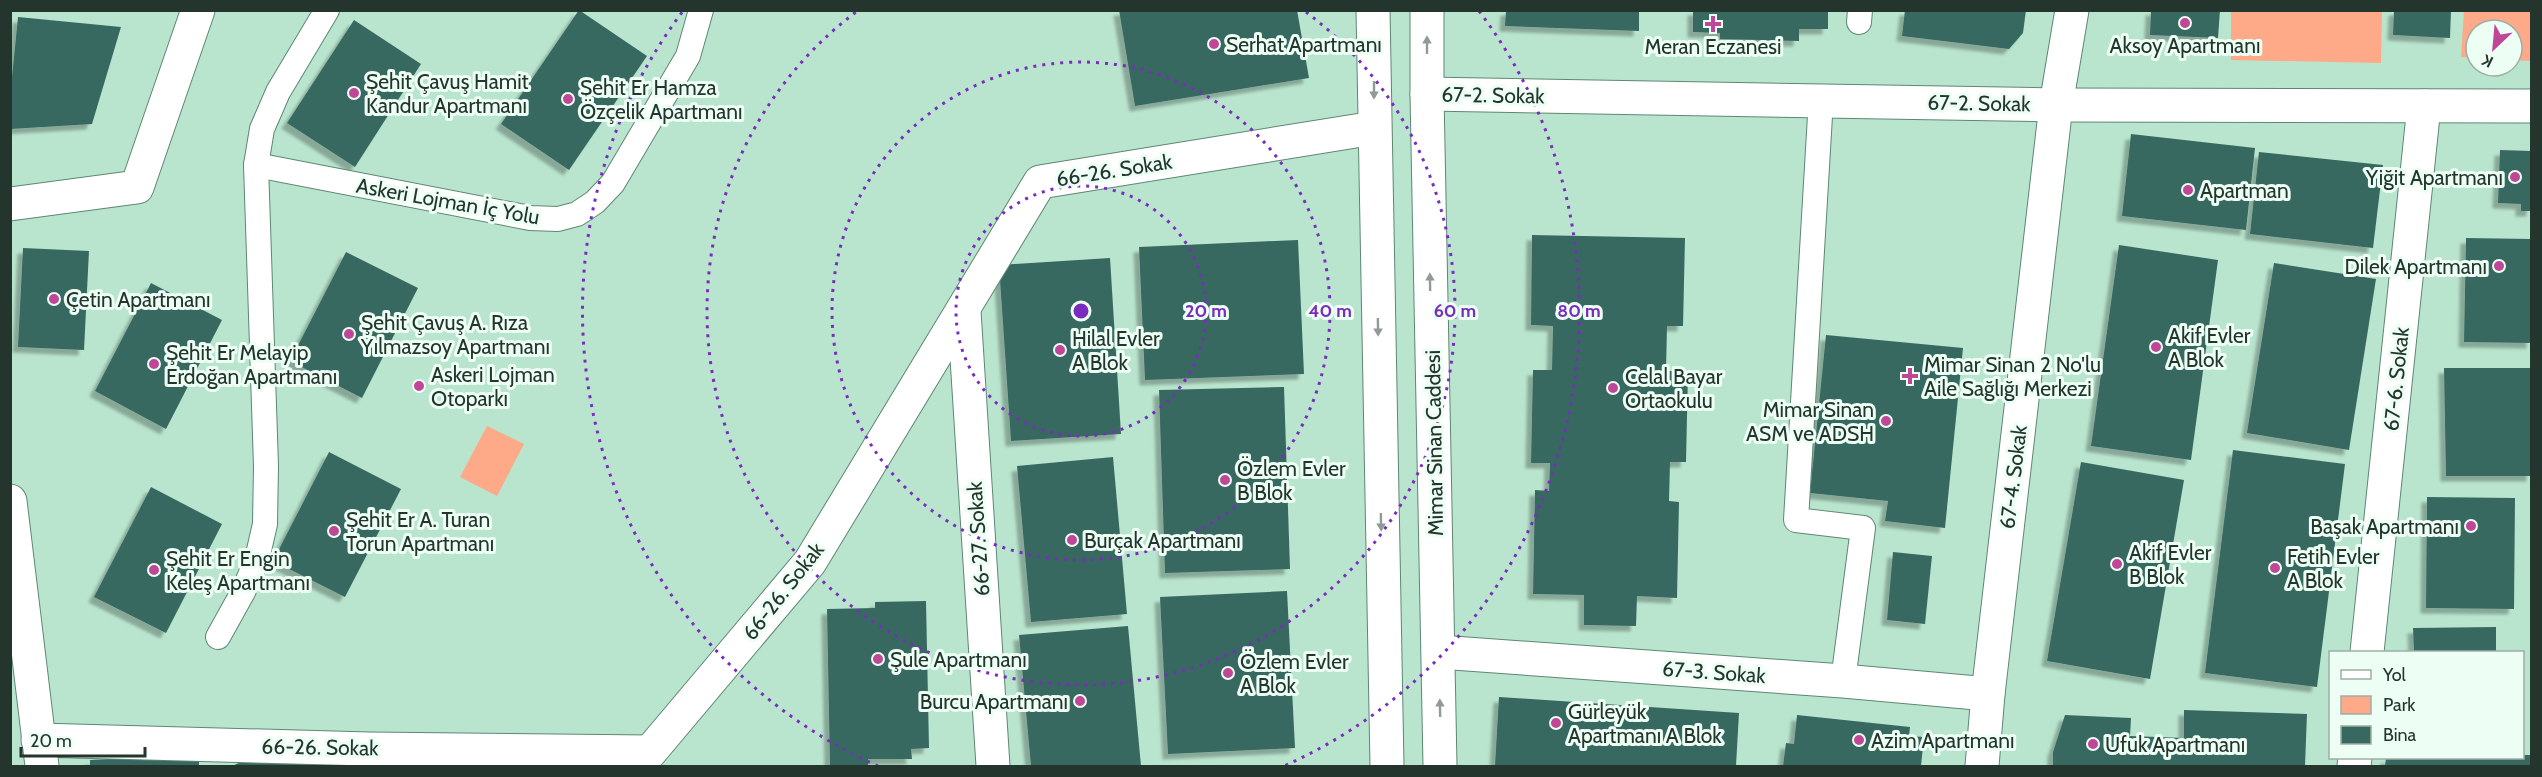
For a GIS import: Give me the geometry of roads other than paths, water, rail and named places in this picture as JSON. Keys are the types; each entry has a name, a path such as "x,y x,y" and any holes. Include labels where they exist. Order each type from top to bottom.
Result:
{"street":[{"path":"10,204 137,187 198,10"},
{"path":"1374,10 1374,128 1387,766"},
{"name":"Mimar Sinan Caddesi","path":"1427,10 1440,766"},
{"name":"67-4. Sokak","path":"1982,766 1988,694 2056,105 2072,10"},
{"name":"67-2. Sokak","path":"1427,94 1821,99 2056,105 2532,106"},
{"name":"67-6. Sokak","path":"2367,651 2424,106"},
{"name":"66-26. Sokak","path":"40,753 652,760 810,562 1040,182 1374,128"},
{"name":"66-27. Sokak","path":"964,311 993,766"},
{"path":"10,501 40,753"},
{"name":"67-3. Sokak","path":"1439,652 1843,681 1988,694"}],"lane":[{"path":"218,637 254,567 265,524 266,466 256,165 262,129 278,92 327,10"},
{"name":"Askeri Lojman İç Yolu","path":"256,165 530,218 558,219 577,214 595,202 613,183 688,56 701,10"},
{"path":"1821,99 1796,520 1863,528 1843,681"}],"place":[{"name":"Aksoy Apartmanı","path":"2185,23"},
{"name":"Meran Eczanesi","path":"1713,24"},
{"name":"Serhat Apartmanı","path":"1214,44"},
{"name":"Şehit Çavuş Hamit Kandur Apartmanı","path":"354,93"},
{"name":"Şehit Er Hamza Özçelik Apartmanı","path":"568,99"},
{"name":"Yiğit Apartmanı","path":"2515,177"},
{"name":"Apartman","path":"2188,190"},
{"name":"Dilek Apartmanı","path":"2499,266"},
{"name":"Çetin Apartmanı","path":"54,299"},
{"name":"Şehit Çavuş A. Rıza Yılmazsoy Apartmanı","path":"349,334"},
{"name":"Akif Evler A Blok","path":"2156,347"},
{"name":"Hilal Evler A Blok","path":"1060,350"},
{"name":"Şehit Er Melayip Erdoğan Apartmanı","path":"154,364"},
{"name":"Mimar Sinan 2 No'lu Aile Sağlığı Merkezi","path":"1910,376"},
{"name":"Askeri Lojman Otoparkı","path":"419,386"},
{"name":"Celal Bayar Ortaokulu","path":"1613,388"},
{"name":"Mimar Sinan ASM ve ADSH","path":"1886,421"},
{"name":"Özlem Evler B Blok","path":"1225,480"},
{"name":"Başak Apartmanı","path":"2471,526"},
{"name":"Şehit Er A. Turan Torun Apartmanı","path":"334,531"},
{"name":"Burçak Apartmanı","path":"1072,540"},
{"name":"Akif Evler B Blok","path":"2117,564"},
{"name":"Fetih Evler A Blok","path":"2275,568"},
{"name":"Şehit Er Engin Keleş Apartmanı","path":"154,570"},
{"name":"Şule Apartmanı","path":"878,659"},
{"name":"Özlem Evler A Blok","path":"1228,673"},
{"name":"Burcu Apartmanı","path":"1080,701"},
{"name":"Gürleyük Apartmanı A Blok","path":"1556,723"},
{"name":"Azim Apartmanı","path":"1859,740"},
{"name":"Ufuk Apartmanı","path":"2093,744"}]}
